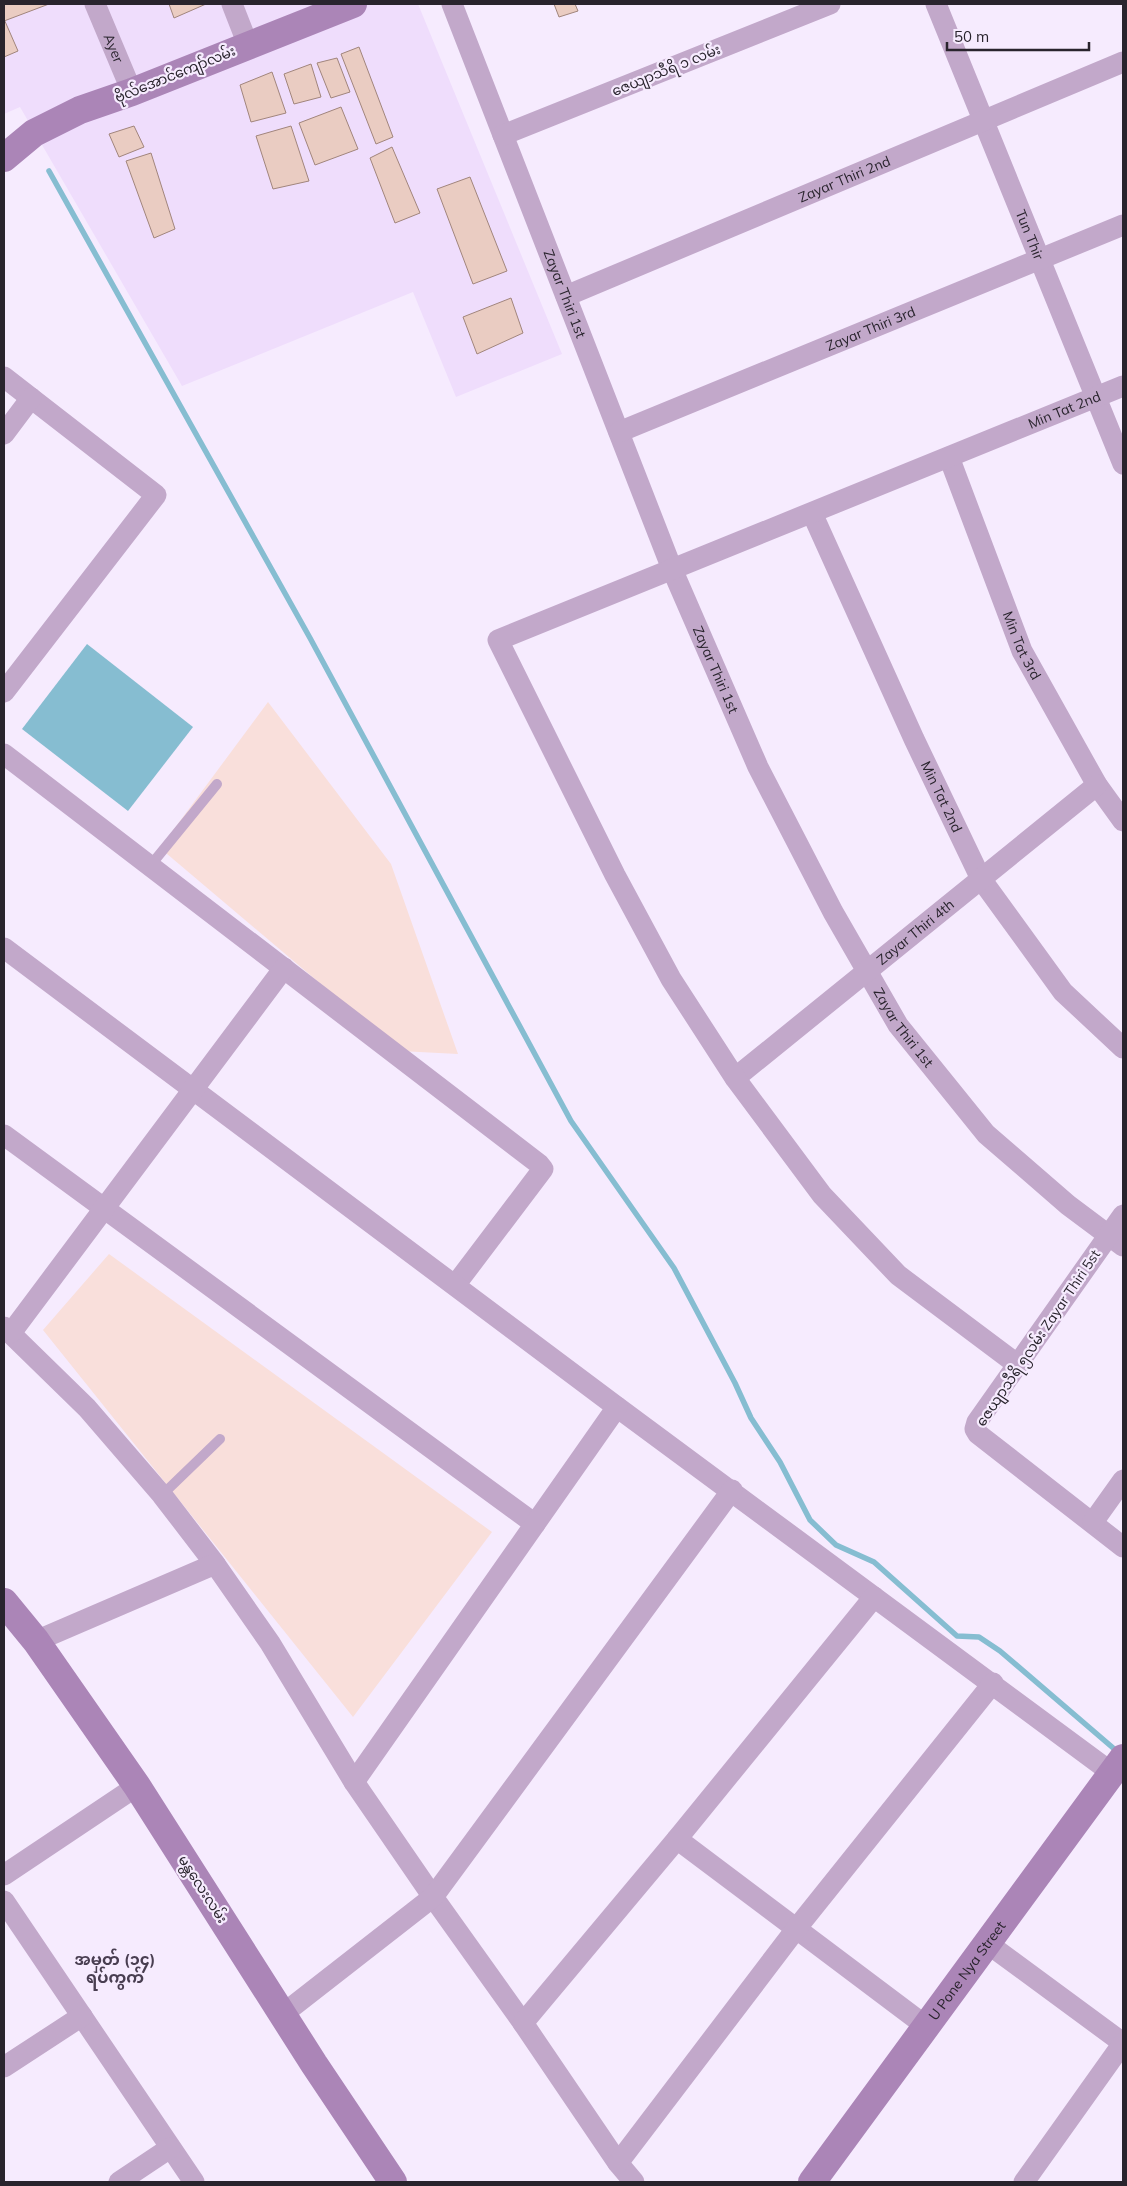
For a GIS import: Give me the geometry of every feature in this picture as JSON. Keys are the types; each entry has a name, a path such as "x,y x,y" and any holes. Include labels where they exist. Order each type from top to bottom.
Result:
{"street":[{"name":"Ayer","path":"96,4 132,92"},
{"path":"232,4 248,45"},
{"name":"ဗိုလ်အောင်ကျော်လမ်း","path":"4,158 34,133 80,110 132,92 353,4"},
{"name":"Zayar Thiri 1st","path":"452,4 672,569 758,767 832,912 898,1024 986,1134 1068,1205 1115,1241"},
{"name":"ဇေယျာသီရိ ၁ လမ်း","path":"503,136 830,4"},
{"name":"Tun Thir","path":"936,4 1123,464"},
{"name":"Zayar Thiri 2nd","path":"566,296 1123,62"},
{"name":"Zayar Thiri 3rd","path":"619,432 1123,225"},
{"path":"4,377 156,495 4,692"},
{"name":"Min Tat 2nd","path":"735,1078 666,970 615,875 498,640 1123,386"},
{"path":"4,434 31,398"},
{"name":"Min Tat 3rd","path":"950,457 1022,651 1097,785 1123,821"},
{"name":"Min Tat 2nd","path":"812,513 914,739 981,879 1063,992 1123,1048"},
{"path":"4,754 539,1164 543,1169 456,1284"},
{"name":"Zayar Thiri 4th","path":"735,1078 1097,785"},
{"path":"4,948 874,1597 993,1683 1118,1765"},
{"path":"284,968 103,1209 7,1330 86,1408 162,1495 215,1564 270,1643 354,1782 523,2023 618,2164 634,2182"},
{"path":"735,1078 822,1195 898,1275 1018,1365"},
{"path":"4,1135 535,1524"},
{"name":"ဇေယျာသီရိ ၅လမ်း Zayar Thiri 5st","path":"1123,1215 1115,1241 1018,1365 977,1422 975,1429 978,1434 1123,1547"},
{"path":"354,1782 617,1407"},
{"path":"1093,1522 1123,1480"},
{"path":"283,2014 433,1897 732,1490"},
{"path":"36,1641 215,1564"},
{"path":"523,2023 874,1597"},
{"name":"မန္တလေးလမ်း","path":"4,1602 36,1641 137,1786 393,2182"},
{"path":"618,2164 796,1929 993,1683"},
{"name":"U Pone Nya Street","path":"812,2182 1118,1765"},
{"path":"4,1874 137,1786"},
{"path":"676,1839 927,2027"},
{"path":"4,1901 194,2182"},
{"path":"987,1943 1123,2043 1024,2182"},
{"path":"4,2067 82,2016"},
{"path":"119,2182 170,2148"}],"lane":[{"path":"150,866 217,784"},
{"path":"162,1495 220,1439"}],"shaded area":[{"path":"4,4 418,4 562,354 456,397 413,292 182,386 20,107 4,114"},
{"path":"268,702 391,864 458,1054 400,1051 160,848"},
{"path":"109,1254 492,1532 353,1717 43,1330"}],"water":[{"path":"87,644 193,727 128,811 22,729"}],"building":[{"path":"4,4 49,4 4,21"},
{"path":"169,4 206,4 174,18"},
{"path":"554,4 575,4 578,11 559,17"},
{"path":"4,19 18,51 4,57"},
{"path":"359,47 393,137 376,144 341,54"},
{"path":"337,58 350,92 331,98 317,63"},
{"path":"311,64 321,97 294,104 284,74"},
{"path":"272,72 286,113 251,122 240,85"},
{"path":"341,107 358,149 315,165 299,123"},
{"path":"134,126 144,147 119,157 109,134"},
{"path":"291,126 309,181 273,189 256,136"},
{"path":"392,147 420,213 395,223 370,158"},
{"path":"151,153 175,229 154,238 126,161"},
{"path":"470,177 507,271 473,284 437,189"},
{"path":"511,298 523,333 477,354 463,317"}],"waterway":[{"path":"49,171 310,638 571,1121 674,1268 735,1383 751,1418 780,1462 810,1520 836,1545 874,1562 957,1636 979,1637 1000,1651 1119,1753"}],"district":[{"name":"အမှတ် (၁၄) ရပ်ကွက်","path":"115,1968"}]}
